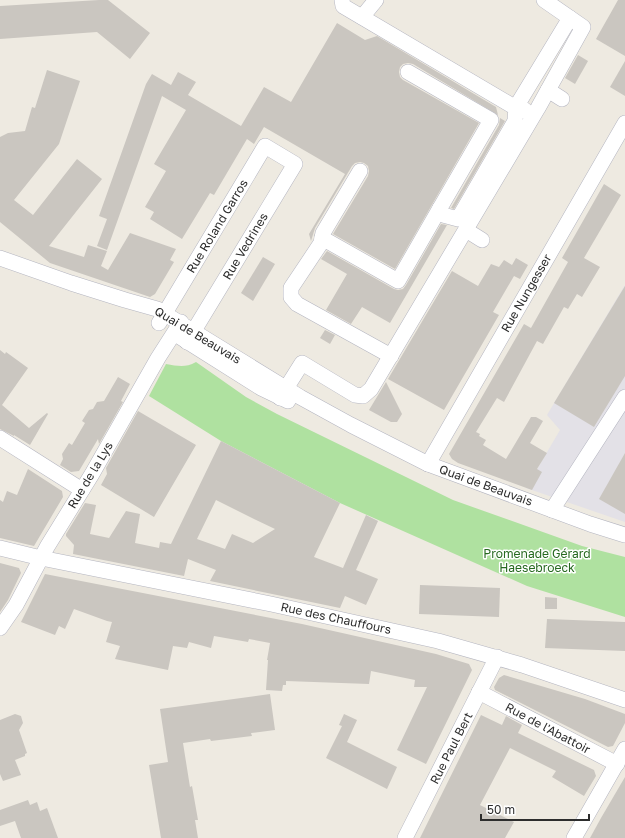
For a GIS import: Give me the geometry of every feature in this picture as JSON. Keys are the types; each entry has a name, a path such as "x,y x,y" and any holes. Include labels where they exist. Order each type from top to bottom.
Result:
{"street":[{"path":"342,0 343,6 519,109 538,108"},
{"path":"362,17 376,0"},
{"path":"283,393 302,363 355,395 363,396 371,389 538,108 583,27 544,0"},
{"path":"440,208 443,215 458,219 462,216 570,18"},
{"path":"322,238 398,280 491,120 408,72"},
{"path":"548,90 562,99"},
{"path":"519,109 527,126"},
{"name":"Rue Nungesser","path":"428,464 625,123"},
{"name":"Rue Roland Garros","path":"162,318 265,146 281,156"},
{"name":"Rue Vedrines","path":"191,336 295,164 281,156"},
{"path":"360,171 323,233 321,243 291,288 291,297 297,304 391,356"},
{"path":"466,230 482,240"},
{"name":"Quai de Beauvais","path":"0,258 148,306 162,318 283,393 428,464 590,524 625,535"},
{"name":"Rue de la Lys","path":"0,628 16,605 41,558 158,358 178,328"},
{"path":"552,510 625,397"},
{"path":"0,438 82,490"},
{"name":"Rue des Chauffours","path":"0,548 41,558 256,601 438,641 570,680 625,700"},
{"name":"Rue Paul Bert","path":"405,838 496,657"},
{"name":"Rue de l'Abattoir","path":"479,692 617,764"},
{"path":"574,838 625,749"}],"shaded area":[{"path":"625,285 625,522 526,488 560,430 547,415"}],"green space":[{"name":"Promenade Gérard Haesebroeck","path":"196,362 246,397 277,414 453,500 582,546 625,557 625,617 527,586 340,503 221,441 149,396 166,364 185,366"}],"building":[{"path":"108,0 150,33 130,59 97,32 0,39 0,6"},
{"path":"618,0 625,0 625,56 596,39"},
{"path":"337,23 365,40 377,36 496,107 498,115 413,64 403,64 400,67 400,77 403,80 479,123 395,269 333,234 368,176 368,166 360,162 355,163 352,166 315,228 311,241 309,234 345,174 264,127 254,144 247,139 214,195 210,193 182,239 150,219 154,212 145,207 166,171 154,164 186,110 162,96 107,250 97,246 107,219 99,216 146,84 152,74 171,85 178,72 196,82 188,95 241,126 264,87 291,102"},
{"path":"578,55 588,61 575,84 565,78"},
{"path":"625,61 625,96 610,87"},
{"path":"47,70 80,81 59,144 14,200 33,215 77,159 102,179 49,246 84,257 88,245 107,251 101,266 108,270 130,233 176,249 170,260 174,262 155,294 150,297 50,263 0,222 0,137 8,133 25,131 32,107 35,108"},
{"path":"500,118 505,121 454,209 451,208 499,125"},
{"path":"604,184 621,195 584,258 600,267 582,297 577,294 568,309 564,307 543,344 537,341 504,402 497,398 476,432 480,434 479,436 486,440 483,445 506,459 531,417 536,417 543,421 530,443 547,453 537,469 542,472 532,490 458,463 452,459 449,454 524,324 531,328 568,262 562,258"},
{"path":"441,224 447,225 390,323 362,307 351,324 326,310 347,274 321,259 327,251 394,289 403,289"},
{"path":"263,257 275,264 253,301 241,293"},
{"path":"516,258 528,265 520,279 514,276 493,312 499,315 444,410 388,379 452,271 478,286 491,264 499,267 504,260 512,265"},
{"path":"625,286 625,376 594,427 554,403"},
{"path":"325,330 335,335 330,344 320,338"},
{"path":"0,350 5,354 6,352 28,368 2,405 29,428 47,413 48,414 30,445 14,435 0,429"},
{"path":"118,377 130,384 121,401 123,402 99,444 98,439 79,471 71,472 60,465 63,459 62,454 69,443 72,445 85,423 82,421 89,410 93,409 97,402 104,401"},
{"path":"386,382 402,414 397,422 391,422 369,410"},
{"path":"138,411 196,445 154,517 101,485 107,474 106,468"},
{"path":"221,441 340,503 314,557 343,568 366,515 378,521 356,570 378,579 366,605 345,596 340,608 210,581 216,570 188,559 184,576 73,554 74,545 66,534 85,503 96,505 90,534 109,538 126,511 140,514 135,543 159,548 160,542 171,544","holes":["216,500 275,529 253,543 232,534 225,549 197,539"]},
{"path":"625,453 625,514 599,499"},
{"path":"28,469 62,491 63,497 34,546 0,538 0,500 3,502 7,491 17,495"},
{"path":"0,563 19,568 21,573 8,600 0,612"},
{"path":"45,574 302,624 436,654 469,664 472,670 426,764 397,750 427,687 414,687 415,680 371,671 369,684 286,681 286,685 283,685 282,691 266,690 267,660 270,643 249,639 248,642 214,636 211,648 189,642 187,648 173,646 168,670 115,659 120,646 106,642 112,622 74,609 65,629 59,626 55,635 21,622"},
{"path":"420,585 500,588 499,617 419,614"},
{"path":"545,597 557,598 557,609 545,609"},
{"path":"547,619 625,622 625,651 545,648"},
{"path":"504,675 585,699 625,714 625,723 613,746 608,747 495,690 494,687 499,678"},
{"path":"270,694 275,730 251,733 252,736 211,741 210,739 183,743 190,787 192,786 198,820 195,820 198,838 161,838 149,765 168,762 160,709"},
{"path":"15,714 21,716 23,723 19,730 27,753 25,756 15,760 21,775 3,781 0,774 0,720"},
{"path":"344,714 357,720 347,742 397,767 387,789 326,758 342,726 339,725"},
{"path":"481,715 502,725 506,716 522,725 518,733 594,770 596,776 584,796 552,777 556,771 510,748 480,805 514,822 505,838 420,838"},
{"path":"625,777 625,838 590,838 601,818"},
{"path":"28,800 30,805 37,802 40,811 47,808 58,838 21,838 15,821 0,826 0,810"}]}
